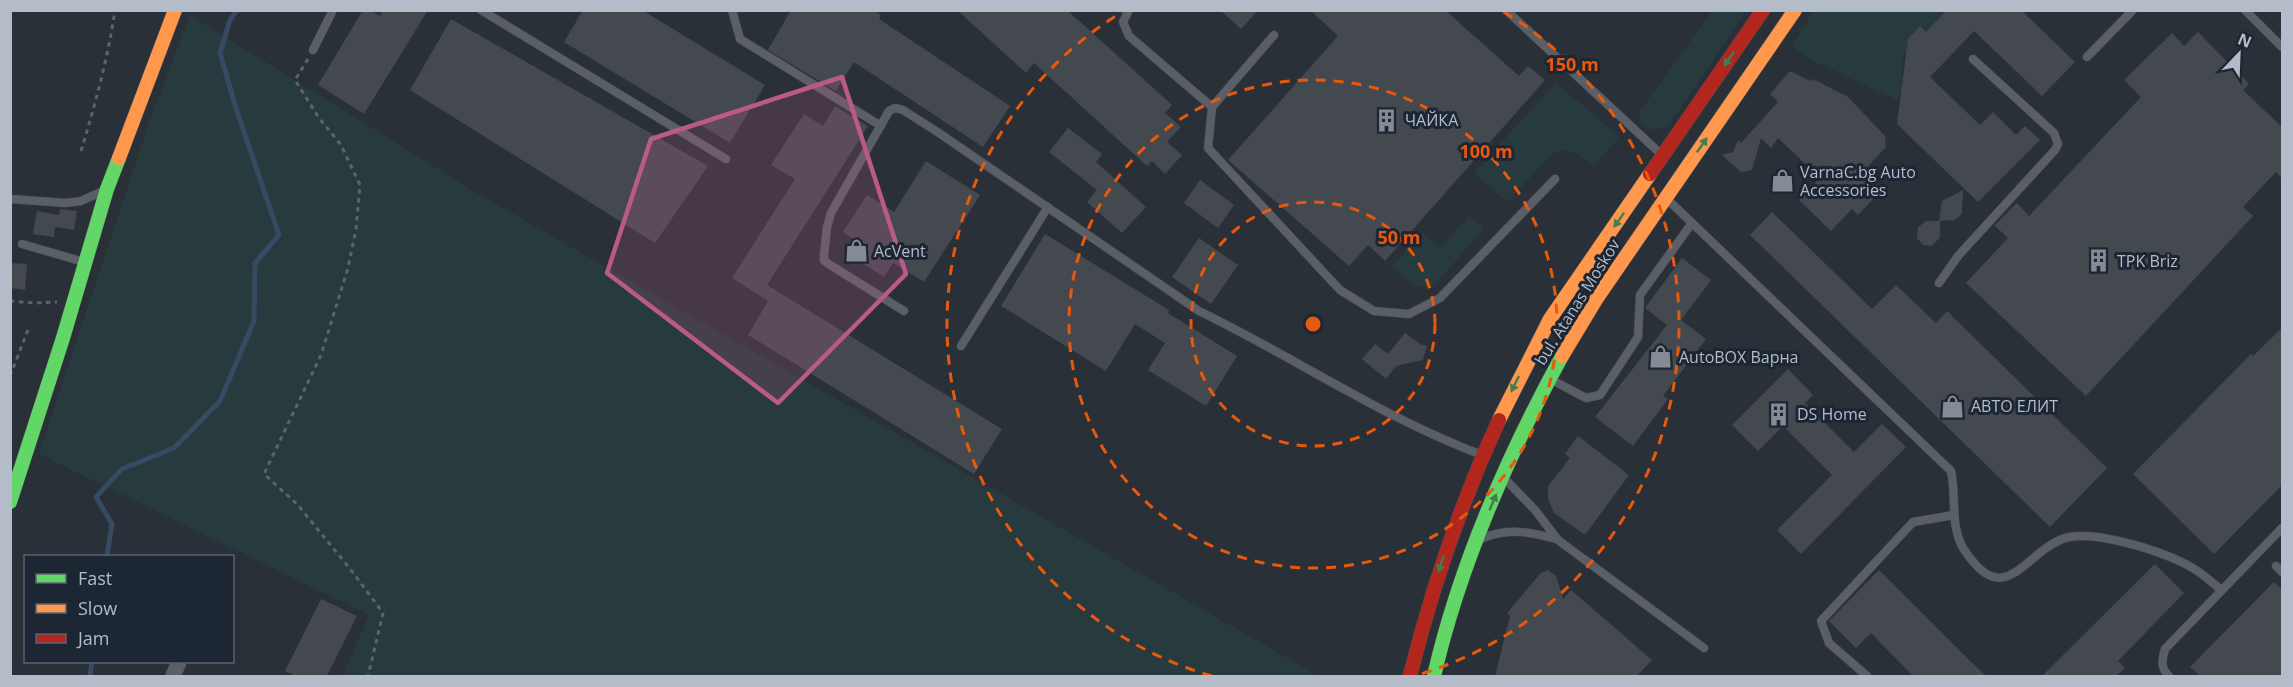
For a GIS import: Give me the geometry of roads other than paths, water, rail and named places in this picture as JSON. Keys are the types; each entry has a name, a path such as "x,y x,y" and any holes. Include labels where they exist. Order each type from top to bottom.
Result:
{"main road":[{"path":"10,502 107,189 175,10"},
{"name":"bul. Atanas Moskov","path":"1410,676 1428,602 1456,519 1524,367 1550,319 1664,157 1763,10"},
{"name":"bul. Atanas Moskov","path":"1434,676 1446,629 1476,541 1548,378 1574,332 1796,10"},
{"path":"1664,157 1657,175 1660,182 1667,184 1679,178"}],"lane":[{"path":"313,50 333,10"},
{"path":"481,10 726,159"},
{"path":"732,10 740,39 881,126"},
{"path":"1129,10 1124,22 1129,36 1212,107"},
{"path":"1506,10 1664,157"},
{"path":"2087,57 2133,10"},
{"path":"2245,10 2283,47"},
{"path":"1274,35 1212,107 1208,148 1340,290 1374,311 1409,314 1440,298 1555,180"},
{"path":"1939,283 1958,256 2058,144 2054,134 1973,59"},
{"path":"904,311 824,260 827,227 831,213 889,111 895,108 903,110 1199,311 1246,334 1437,438 1483,456"},
{"path":"10,199 66,203 81,201 107,189"},
{"path":"1665,197 1951,471 1954,515 1963,550 1981,571 1993,579 2004,578 2016,573 2056,542 2070,537 2089,536 2136,545 2173,558 2197,570 2222,590"},
{"path":"961,346 1048,207"},
{"path":"1548,378 1586,398 1600,394 1638,337 1640,295 1692,223"},
{"path":"22,244 85,262"},
{"path":"1503,477 1558,540 1704,648"},
{"path":"1867,676 1829,643 1821,621 1913,522 1954,515"},
{"path":"2169,676 2162,662 2165,649 2283,528"},
{"path":"1476,541 1495,532 1512,531 1531,532 1558,540"},
{"path":"2276,566 2283,572"}],"waterway":[{"path":"107,555 112,524 96,497 122,469 174,448 220,401 254,321 255,263 279,235 220,53 230,20 237,10"},
{"path":"90,676 92,663"}],"place":[{"name":"ЧАЙКА","path":"1387,120"},
{"name":"VarnaC.bg Auto Accessories","path":"1782,181"},
{"name":"AcVent","path":"856,251"},
{"name":"TPK Briz","path":"2099,261"},
{"name":"AutoBOX Варна","path":"1661,357"},
{"name":"АВТО ЕЛИТ","path":"1953,406"},
{"name":"DS Home","path":"1779,414"}]}
